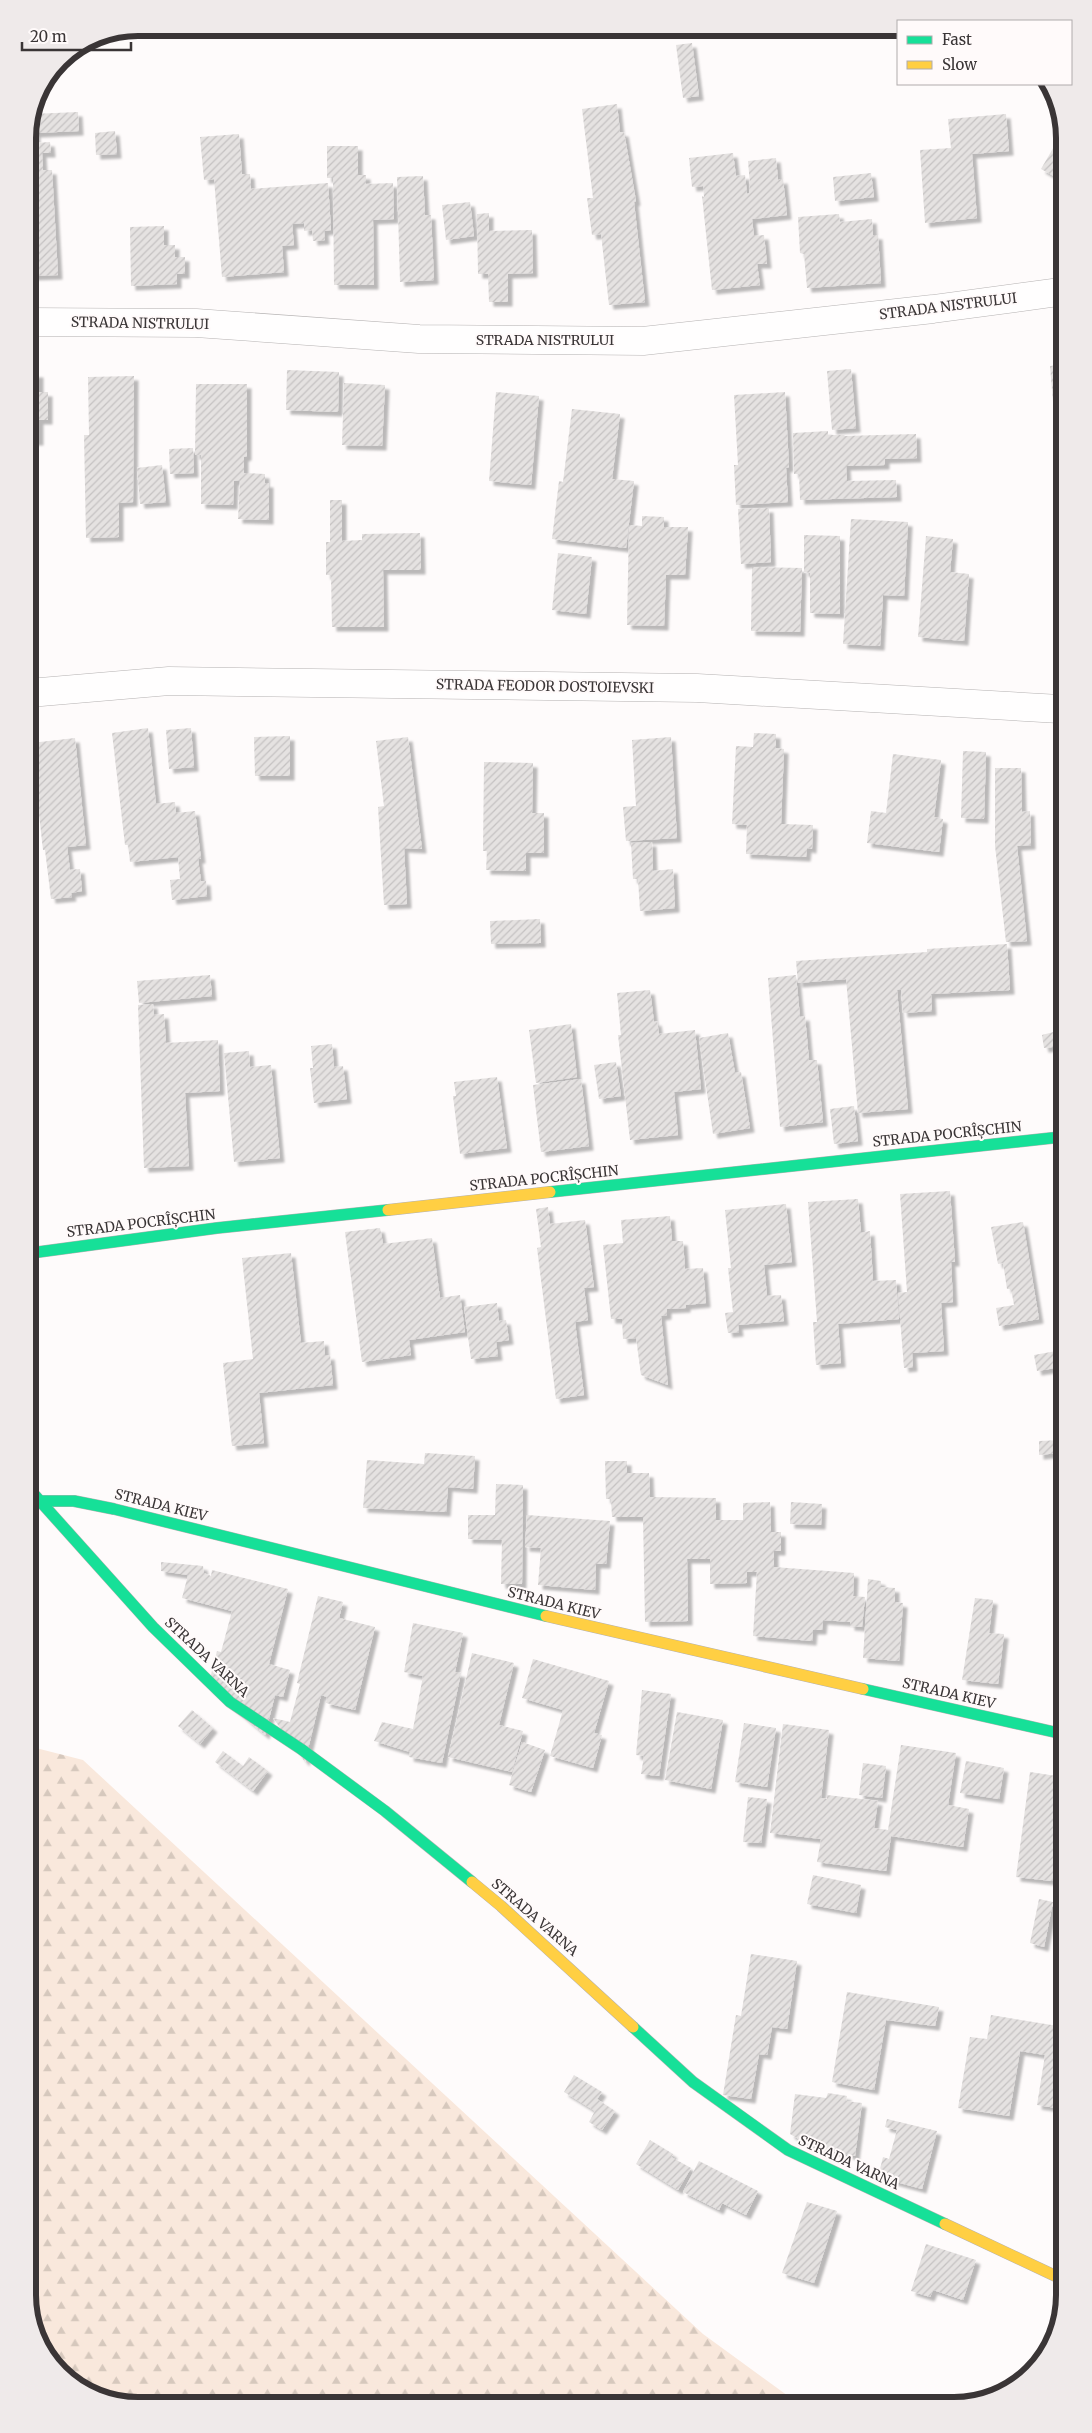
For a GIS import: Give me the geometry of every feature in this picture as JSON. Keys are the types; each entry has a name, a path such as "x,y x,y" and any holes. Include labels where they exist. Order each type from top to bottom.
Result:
{"street":[{"name":"STRADA NISTRULUI","path":"36,322 196,322 419,339 643,340 933,309 1056,292"},
{"name":"STRADA FEODOR DOSTOIEVSKI","path":"36,692 169,681 687,688 1056,709"},
{"name":"STRADA POCRÎȘCHIN","path":"36,1252 226,1227 1056,1138"},
{"name":"STRADA VARNA","path":"36,1497 153,1627 230,1702 301,1749 385,1811 494,1900 694,2082 788,2150 1056,2276"},
{"name":"STRADA KIEV","path":"39,1500 74,1501 114,1509 593,1628 1056,1732"}],"green space":[{"path":"36,1748 83,1760 703,2334 790,2397 132,2397 99,2389 76,2376 57,2357 47,2340 38,2315 36,2301"}],"building":[{"path":"692,43 699,96 683,98 676,45"},
{"path":"617,104 620,132 624,132 636,201 634,202 645,302 609,305 601,234 592,235 587,198 593,198 582,109"},
{"path":"78,112 79,131 36,133 40,114"},
{"path":"1006,114 1009,151 972,154 977,218 925,223 920,150 951,148 948,119"},
{"path":"115,131 117,154 96,155 95,133"},
{"path":"239,134 242,174 250,174 251,189 328,183 331,230 324,231 325,240 313,241 312,230 304,231 304,223 292,224 294,245 282,246 284,272 222,277 214,179 204,180 200,137"},
{"path":"50,142 51,153 42,153 43,170 52,170 58,275 36,276 36,143"},
{"path":"1056,143 1056,177 1041,169"},
{"path":"327,146 358,146 358,175 366,175 366,184 393,183 394,219 373,220 374,285 334,285 333,178 327,178"},
{"path":"733,153 736,176 745,175 747,194 749,193 750,185 748,161 776,158 778,180 783,179 787,215 752,219 754,236 764,235 767,264 757,264 760,285 712,290 702,196 704,197 703,186 692,187 689,158"},
{"path":"871,173 874,197 835,201 833,177"},
{"path":"423,176 425,215 431,215 434,280 400,282 397,177"},
{"path":"470,202 474,236 446,240 442,205"},
{"path":"489,213 489,231 532,230 533,273 508,274 508,302 489,302 488,274 478,274 477,214"},
{"path":"839,214 840,222 872,219 873,235 878,235 881,283 807,288 804,254 800,253 798,217"},
{"path":"164,226 164,245 175,245 175,257 185,257 185,274 177,274 177,284 131,286 130,227"},
{"path":"1056,365 1056,402 1053,402 1050,366"},
{"path":"851,369 856,428 832,430 827,371"},
{"path":"287,370 339,372 338,412 286,410"},
{"path":"36,373 39,373 39,392 48,392 48,420 39,420 39,441 36,441"},
{"path":"134,376 133,502 119,503 119,537 86,538 84,435 89,435 88,377"},
{"path":"344,383 385,385 382,446 342,445"},
{"path":"196,384 247,384 247,456 244,457 244,473 265,474 265,483 269,483 269,520 238,519 240,480 234,481 233,505 201,504 201,455 195,455"},
{"path":"496,392 539,396 531,485 489,481"},
{"path":"785,392 789,467 786,468 788,502 736,505 734,465 738,465 734,395"},
{"path":"572,409 620,414 612,479 634,481 626,548 552,539 559,481 563,482"},
{"path":"828,431 828,435 844,436 916,434 917,458 885,459 885,465 846,466 847,481 896,480 897,497 800,500 799,474 794,474 793,433"},
{"path":"193,448 194,473 170,474 169,449"},
{"path":"162,465 166,502 140,504 137,468"},
{"path":"330,500 342,500 342,541 362,540 362,534 420,533 421,570 383,570 384,627 332,627 331,575 326,575 326,542 330,542"},
{"path":"769,508 771,562 741,564 738,509"},
{"path":"642,516 664,517 664,527 688,527 685,575 666,575 664,626 627,625 629,525 642,526"},
{"path":"851,519 908,522 904,596 883,595 880,646 843,644"},
{"path":"804,535 840,536 840,614 810,613 810,573 804,572"},
{"path":"926,536 953,539 950,572 969,574 964,641 918,637"},
{"path":"558,553 592,557 586,614 552,610"},
{"path":"752,567 802,568 800,632 751,631"},
{"path":"148,728 156,804 175,802 176,813 195,811 201,859 198,859 201,881 206,881 207,896 172,900 170,880 180,879 178,857 130,862 128,845 125,845 112,733"},
{"path":"191,728 194,767 169,769 166,730"},
{"path":"754,733 776,734 776,748 784,749 781,824 813,825 812,849 807,848 806,857 746,854 747,825 732,824 736,746 753,747"},
{"path":"290,736 290,776 255,776 254,737"},
{"path":"408,737 422,849 404,848 407,904 384,905 378,807 384,806 376,741"},
{"path":"671,737 677,838 626,841 623,807 636,806 632,740"},
{"path":"75,738 86,845 67,847 70,870 80,869 82,891 71,893 72,897 51,899 36,788 36,742"},
{"path":"963,751 986,752 984,819 961,818"},
{"path":"893,754 941,760 934,817 943,819 939,852 867,843 871,811 886,813"},
{"path":"484,762 533,763 532,813 544,813 544,853 526,853 526,871 486,870 487,851 483,851"},
{"path":"995,768 1021,768 1022,812 1030,811 1031,845 1017,846 1027,941 1006,942 995,846"},
{"path":"652,842 653,871 673,869 675,908 640,911 638,879 633,879 631,843"},
{"path":"540,919 541,943 491,944 490,921"},
{"path":"1007,944 1010,990 931,994 932,1011 903,1013 901,989 897,990 908,1109 858,1113 846,979 798,983 796,961 927,952 927,949"},
{"path":"210,975 212,996 139,1003 137,981"},
{"path":"796,975 800,1017 805,1016 809,1060 817,1060 823,1122 780,1127 768,978"},
{"path":"650,990 654,1022 657,1021 659,1034 695,1030 701,1089 674,1092 678,1135 630,1140 618,1035 621,1035 617,993"},
{"path":"153,1004 154,1015 164,1014 166,1043 218,1040 220,1091 185,1093 189,1166 144,1168 138,1005"},
{"path":"571,1024 577,1077 536,1083 529,1030"},
{"path":"1056,1031 1056,1047 1044,1048 1042,1035"},
{"path":"728,1033 735,1073 741,1072 750,1128 713,1134 699,1038"},
{"path":"332,1044 334,1067 343,1066 347,1099 314,1103 310,1068 313,1068 311,1046"},
{"path":"249,1051 250,1067 271,1065 280,1158 234,1162 224,1053"},
{"path":"616,1062 621,1096 599,1099 594,1065"},
{"path":"497,1077 507,1148 460,1154 453,1096 456,1096 454,1082"},
{"path":"581,1079 589,1146 541,1152 533,1085"},
{"path":"854,1106 858,1141 834,1144 830,1109"},
{"path":"950,1191 955,1262 951,1262 953,1302 941,1303 944,1351 912,1353 913,1367 904,1368 898,1293 907,1292 900,1194"},
{"path":"858,1199 861,1233 870,1231 873,1281 896,1280 899,1319 838,1324 841,1363 816,1365 813,1322 817,1322 808,1202"},
{"path":"786,1204 792,1262 764,1265 767,1296 781,1295 784,1321 738,1325 739,1332 728,1333 725,1313 733,1312 728,1268 731,1268 725,1210"},
{"path":"548,1207 550,1224 585,1220 594,1287 584,1288 588,1320 575,1322 584,1395 556,1399 537,1248 541,1247 536,1209"},
{"path":"670,1216 672,1241 683,1241 685,1269 703,1268 706,1303 686,1305 686,1308 667,1309 667,1315 661,1316 668,1385 641,1375 636,1338 623,1339 622,1319 611,1319 603,1245 623,1243 621,1220"},
{"path":"1023,1222 1039,1319 999,1326 996,1308 1014,1305 1011,1289 1007,1289 1003,1263 998,1264 991,1227"},
{"path":"380,1228 383,1244 432,1238 440,1298 460,1295 465,1332 409,1340 411,1355 362,1362 345,1232"},
{"path":"291,1253 301,1343 324,1341 325,1356 330,1355 333,1385 259,1393 264,1443 232,1446 223,1363 253,1359 242,1258"},
{"path":"497,1303 499,1321 506,1320 509,1340 496,1342 498,1356 471,1359 464,1307"},
{"path":"1056,1351 1056,1368 1037,1371 1034,1355"},
{"path":"1056,1440 1056,1453 1039,1455 1039,1441"},
{"path":"425,1453 475,1456 473,1489 448,1487 446,1512 363,1508 367,1460 424,1464"},
{"path":"605,1461 627,1461 627,1473 649,1473 650,1497 716,1498 716,1520 743,1520 743,1503 770,1502 771,1532 781,1532 781,1551 774,1551 774,1567 854,1573 853,1596 865,1597 862,1627 850,1626 850,1622 823,1620 822,1630 813,1630 812,1641 753,1636 757,1572 747,1572 747,1583 710,1584 710,1559 687,1559 688,1621 645,1622 643,1517 612,1517 611,1499 606,1499"},
{"path":"496,1484 523,1485 522,1584 501,1584 502,1540 468,1539 468,1515 495,1515"},
{"path":"791,1502 822,1504 821,1525 790,1524"},
{"path":"527,1515 610,1521 606,1564 596,1564 595,1590 538,1585 541,1548 525,1547"},
{"path":"161,1562 203,1566 204,1573 211,1576 212,1570 288,1589 269,1664 290,1670 283,1697 275,1695 265,1735 208,1687 217,1651 221,1652 232,1611 182,1598 188,1575 161,1571"},
{"path":"868,1579 881,1581 881,1587 895,1588 895,1602 903,1603 899,1661 863,1658"},
{"path":"318,1596 343,1602 339,1618 375,1627 355,1710 326,1703 327,1697 321,1695 305,1762 273,1718 290,1722 300,1684 297,1683"},
{"path":"975,1598 993,1600 989,1633 1004,1634 998,1684 962,1680"},
{"path":"413,1623 463,1633 455,1672 461,1673 442,1763 409,1757 410,1752 374,1741 382,1722 413,1729 423,1676 404,1672"},
{"path":"472,1653 514,1663 499,1725 523,1731 512,1772 448,1757"},
{"path":"533,1659 609,1681 594,1733 602,1735 593,1768 550,1756 563,1710 522,1698"},
{"path":"642,1690 671,1694 659,1776 641,1774 644,1756 636,1755"},
{"path":"192,1710 213,1728 200,1744 178,1726"},
{"path":"677,1712 723,1720 711,1789 665,1780"},
{"path":"744,1723 776,1728 767,1787 735,1782"},
{"path":"783,1724 829,1730 821,1798 827,1799 827,1795 878,1801 874,1828 888,1830 901,1745 956,1753 948,1805 969,1809 963,1847 891,1836 886,1871 817,1862 821,1839 770,1833"},
{"path":"522,1742 545,1750 531,1792 509,1785"},
{"path":"223,1751 243,1766 249,1757 268,1771 253,1791 215,1762"},
{"path":"966,1761 1004,1768 999,1799 960,1793"},
{"path":"863,1763 886,1766 882,1798 859,1795"},
{"path":"1030,1772 1056,1776 1056,1857 1052,1881 1016,1877"},
{"path":"748,1797 767,1799 761,1843 743,1842"},
{"path":"813,1875 861,1885 856,1913 807,1904"},
{"path":"1039,1899 1053,1902 1044,1947 1030,1943"},
{"path":"751,1954 797,1961 787,2029 772,2027 767,2055 759,2054 751,2099 723,2095 736,2015 741,2016"},
{"path":"847,1992 939,2007 935,2026 886,2020 874,2090 832,2082"},
{"path":"991,2015 1056,2026 1056,2108 1037,2105 1045,2055 1020,2051 1009,2116 958,2108 970,2037 987,2039"},
{"path":"574,2075 602,2092 597,2099 615,2111 602,2130 589,2122 595,2111 564,2092"},
{"path":"828,2093 847,2096 846,2101 862,2103 855,2156 828,2150 828,2156 790,2134 795,2094 826,2098"},
{"path":"887,2119 937,2131 922,2189 878,2177 883,2157 889,2159 897,2130 885,2127"},
{"path":"650,2140 673,2154 671,2157 691,2168 678,2190 636,2164"},
{"path":"699,2161 758,2191 746,2215 722,2203 719,2210 683,2192"},
{"path":"807,2202 837,2211 814,2283 782,2273"},
{"path":"926,2244 976,2260 963,2300 933,2290 930,2297 911,2291"}],"traffic: fast":[{"path":"550,1192 1056,1138"},
{"path":"36,1252 217,1228 388,1210"},
{"path":"36,1497 153,1627 230,1702 301,1749 385,1811 472,1882"},
{"path":"39,1501 74,1501 114,1509 546,1616"},
{"path":"863,1689 1056,1732"},
{"path":"633,2027 693,2082 788,2150 945,2224"}],"traffic: slow":[{"path":"388,1210 550,1192"},
{"path":"546,1616 863,1689"},
{"path":"472,1882 501,1906 633,2027"},
{"path":"945,2224 1056,2276"}]}
